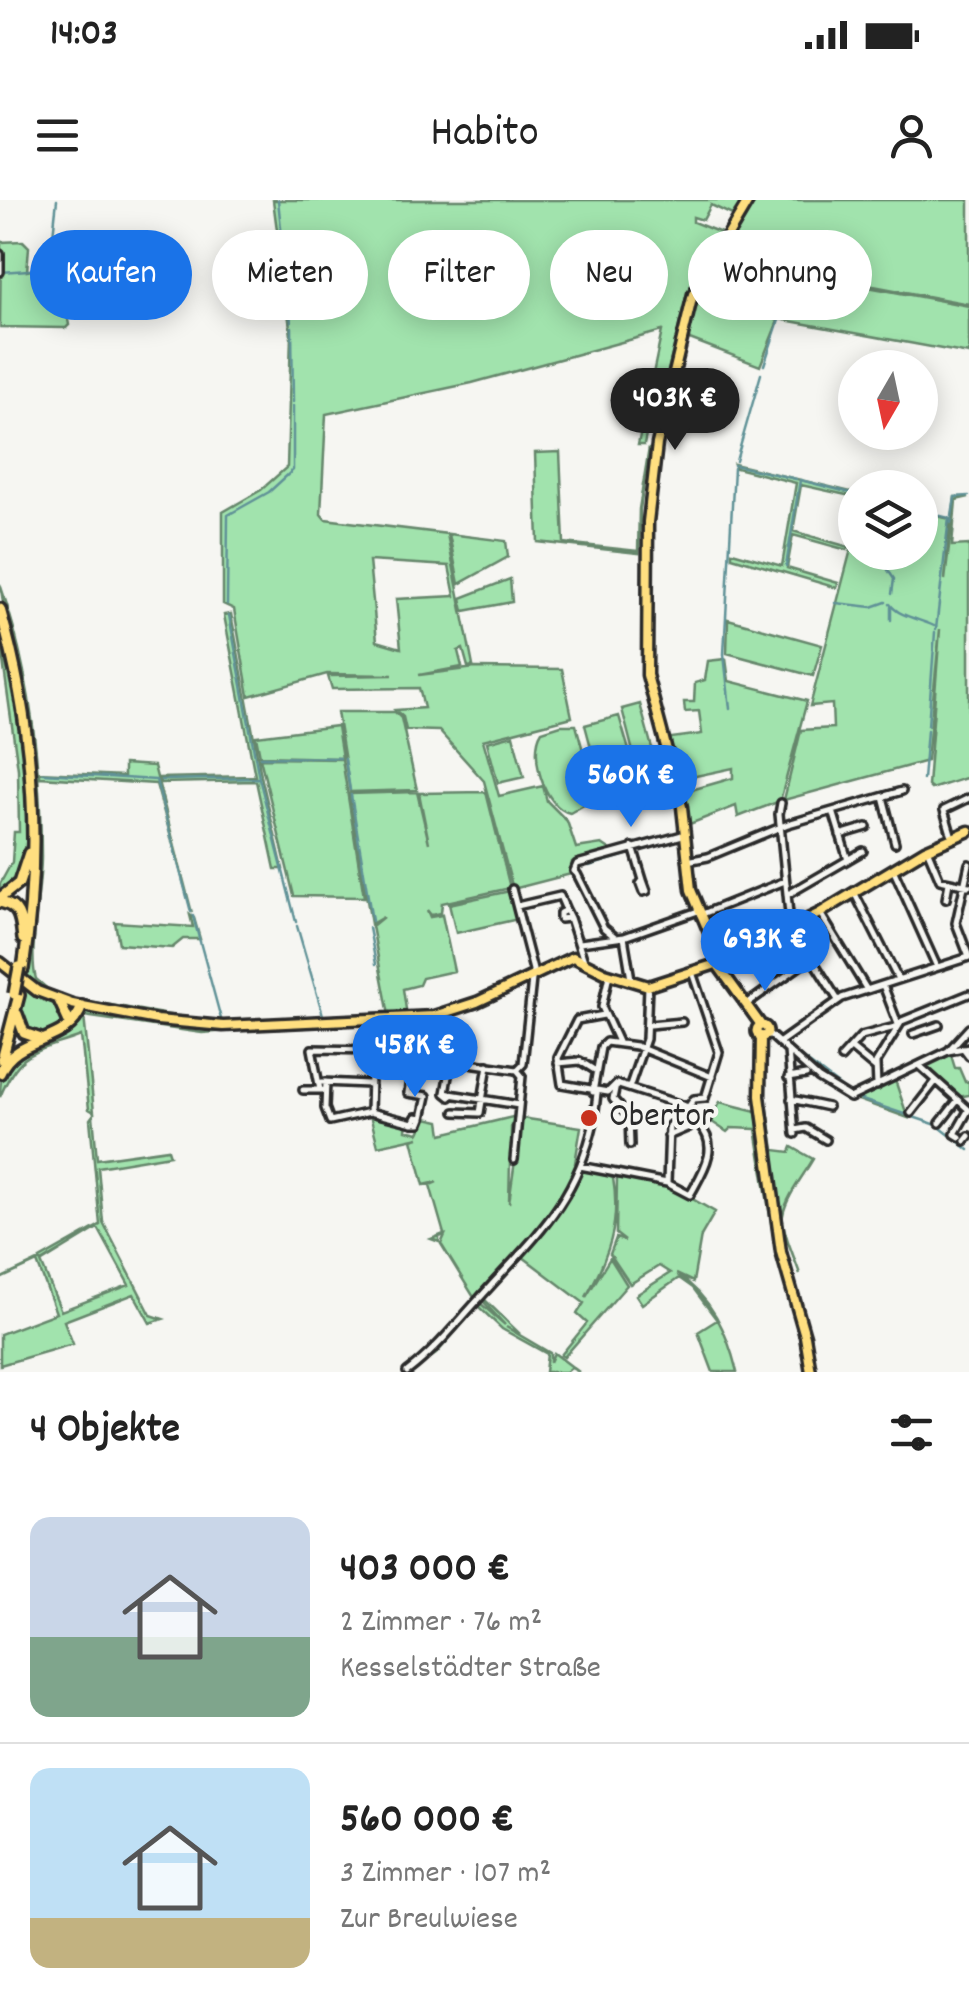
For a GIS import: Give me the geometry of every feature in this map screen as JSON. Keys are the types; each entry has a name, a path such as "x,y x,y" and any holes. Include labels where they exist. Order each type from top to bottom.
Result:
{"highway":[{"path":"0,610 18,682 32,778 33,880 17,994 0,1070"},
{"path":"0,628 21,728 29,852 21,968"},
{"path":"24,939 19,914 0,900 22,878 29,852"},
{"path":"17,994 20,1028 31,1037 49,1038"},
{"path":"0,1054 17,994"},
{"path":"59,1000 66,1027"},
{"path":"0,1070 16,1050 66,1027 79,1006"}],"main road":[{"path":"749,200 693,294 662,420 649,499 645,667 680,794 687,861 699,913 719,962 749,1002 763,1031 760,1096 784,1267 806,1336 811,1372"},
{"path":"0,962 30,987 59,1000 210,1026 301,1019 386,1020 453,1011 568,958 584,960 609,974 648,986 719,962 791,928 927,849 969,831"}],"street":[{"path":"0,254 0,270"},
{"path":"687,861 708,857 780,828 902,792"},
{"path":"884,797 894,843"},
{"path":"952,838 944,810 969,798"},
{"path":"781,803 791,928 838,1000"},
{"path":"833,811 848,860"},
{"path":"840,834 867,827"},
{"path":"616,937 604,928 575,866 686,834"},
{"path":"634,847 644,880"},
{"path":"927,849 938,878 966,886"},
{"path":"787,895 864,851"},
{"path":"780,1042 838,1000 969,957 956,926 969,864"},
{"path":"893,869 937,967"},
{"path":"580,943 624,937 786,880"},
{"path":"946,899 949,883"},
{"path":"512,890 533,976 523,1064 517,1070"},
{"path":"854,892 898,980"},
{"path":"516,906 560,896 566,910 560,913 560,919 570,918 584,960"},
{"path":"820,913 867,990"},
{"path":"958,914 969,917"},
{"path":"624,937 631,982"},
{"path":"749,1002 811,958"},
{"path":"667,1183 670,1124 695,1098 705,1098 718,1046 692,972"},
{"path":"609,974 602,997 604,1015 618,1042"},
{"path":"883,985 899,1026"},
{"path":"628,1088 649,1026 648,986"},
{"path":"841,1058 864,1034 899,1026 919,1013 969,994"},
{"path":"919,1013 925,1030"},
{"path":"604,1015 578,1018 558,1063 562,1084 595,1093 608,1092 616,1084"},
{"path":"370,1112 369,1084 386,1020"},
{"path":"649,1026 682,1022"},
{"path":"913,1034 939,1025"},
{"path":"877,1086 875,1068 899,1026"},
{"path":"948,1051 969,1028"},
{"path":"763,1031 820,1079 850,1098 948,1051 966,1048 969,1056"},
{"path":"378,1048 315,1047 312,1052 330,1121 370,1112 413,1123 422,1118 428,1096 412,1094 416,1041 463,1042 459,1061"},
{"path":"407,1372 435,1350 556,1215 580,1166 594,1121 596,1071 602,1044 618,1042 644,1050 712,1078"},
{"path":"850,1048 875,1068"},
{"path":"788,1051 795,1132 806,1128 826,1140"},
{"path":"450,1060 448,1093 519,1105"},
{"path":"374,1065 450,1060 517,1070 522,1076 514,1160"},
{"path":"558,1063 582,1062 596,1071"},
{"path":"919,1064 969,1110 955,1134 965,1138"},
{"path":"455,1112 480,1113 488,1065"},
{"path":"788,1078 806,1075"},
{"path":"910,1114 936,1081"},
{"path":"303,1090 369,1084"},
{"path":"616,1084 688,1107"},
{"path":"616,1084 614,1100 627,1115 630,1146"},
{"path":"791,1099 828,1107"},
{"path":"940,1123 958,1100"},
{"path":"627,1115 635,1114"},
{"path":"668,1136 708,1119"},
{"path":"580,1166 667,1183 690,1195 710,1148 708,1136 699,1124"}],"green space":[{"path":"273,200 742,200 732,215 711,205 703,220 693,217 693,222 713,230 688,230 688,292 653,431 647,430 644,445 638,445 662,331 472,383 326,414 321,514 325,519 447,534 473,666 468,667 463,649 458,651 462,667 419,675 475,668 562,669 572,717 483,740 499,796 543,786 547,801 567,821 576,848 602,844 611,850 572,862 571,874 513,889 484,781 439,731 406,730 403,717 395,710 424,708 419,688 332,689 328,676 393,675 327,674 249,696 234,609 223,604 223,512 261,490 287,467 289,320 368,320 368,230 277,230","holes":["369,561 449,566 455,596 396,599 401,648 377,641"]},
{"path":"751,200 969,200 969,304 872,286 872,230 732,230"},
{"path":"23,241 29,247 30,320 68,320 66,328 0,327 1,242"},
{"path":"872,288 969,306 969,354 784,320 872,320"},
{"path":"690,320 778,321 760,366 687,338 662,444 659,443"},
{"path":"649,448 640,509 639,553 538,542 535,453 560,452 564,543 638,551 639,509"},
{"path":"734,464 838,489 838,493 801,485 793,531 838,544 838,548 793,535 787,568 838,583 837,588 732,557 732,552 782,566 796,483 736,468"},
{"path":"955,497 969,497 956,500 952,546 969,545 969,777 931,789 928,786 940,629 927,761 784,800 801,730 833,728 832,704 810,706 846,570 938,570 938,516 950,519 945,580"},
{"path":"449,534 506,541 508,557 459,584"},
{"path":"510,579 512,602 464,611 461,598"},
{"path":"0,584 19,650 36,753 41,857 34,968 36,979 51,992 25,982 35,900 36,792"},
{"path":"231,614 283,869 275,869 256,781 160,783 159,778 255,776 224,615"},
{"path":"728,619 822,645 813,676 727,653"},
{"path":"0,639 23,760 27,827 17,879 0,895 0,884 12,862 14,832 19,832 18,769"},
{"path":"726,659 729,681 807,701 780,801 738,817 736,806 687,825 681,793 733,778 733,768 677,780 664,739 702,734 699,711 685,712 684,702 694,702 695,683 705,680 708,661"},
{"path":"640,704 658,770 639,775 622,709"},
{"path":"337,712 395,712 401,718 417,790 350,792"},
{"path":"619,716 635,771 600,781 585,725"},
{"path":"576,725 596,798 570,813 553,801 538,765 542,731"},
{"path":"337,726 342,758 260,756 256,736"},
{"path":"513,735 524,777 498,783 487,742"},
{"path":"260,758 342,759 364,897 294,896"},
{"path":"124,764 154,766 192,913 156,784 40,777 40,772 124,776"},
{"path":"417,792 429,843 419,793 486,792 510,888 442,903 441,913 431,915 427,910 430,917 442,915 454,971 422,978 419,985 403,989 407,1016 389,1015 372,926 383,917 371,924 349,794"},
{"path":"510,891 518,919 456,933 449,904"},
{"path":"190,915 200,939 183,939 172,948 119,944 115,922 193,927"},
{"path":"24,985 60,1005 66,1024 41,1037 28,1034 19,1009 23,988 27,990"},
{"path":"76,999 221,1024 146,1015"},
{"path":"84,1011 170,1024 283,1027 202,1033 84,1016 94,1112 89,1109 81,1036 31,1054 15,1069 0,1097 7,1065 52,1039"},
{"path":"950,1052 955,1068 959,1068 965,1082 969,1081 969,1095 958,1097 929,1070 927,1064"},
{"path":"895,1080 908,1118 858,1100 859,1096"},
{"path":"720,1102 756,1111 774,1241 756,1129 731,1128 727,1132 709,1120"},
{"path":"763,1109 768,1110 774,1150 790,1152 792,1147 813,1159 785,1208 783,1220 789,1244 781,1238"},
{"path":"93,1115 97,1159 168,1149 170,1155 98,1167 103,1222 151,1315 163,1319 150,1323 134,1294 64,1321 73,1344 0,1365 0,1334 56,1313 37,1262 0,1279 40,1260 61,1311 129,1285 98,1228 42,1262 40,1259 100,1225 90,1119"},
{"path":"370,1115 407,1124 406,1130 419,1133 426,1118 440,1121 442,1134 517,1116 516,1123 511,1125 511,1137 515,1137 509,1203 521,1118 581,1127 575,1163 613,1178 615,1195 611,1240 586,1297 610,1258 627,1285 564,1357 561,1355 587,1323 577,1314 584,1303 523,1257 484,1299 520,1334 506,1327 550,1353 550,1362 554,1353 579,1372 571,1368 566,1372 545,1372 547,1354 502,1329 478,1306 436,1354 410,1371 436,1351 479,1302 505,1325 481,1299 556,1216 567,1194 554,1215 475,1299 441,1244 445,1235 439,1237 439,1242 431,1239 444,1234 430,1185 437,1182 424,1185 412,1139 419,1137 378,1146"},
{"path":"617,1178 668,1185 715,1212 701,1236 693,1282 676,1274 689,1283 699,1293 716,1317 737,1372 713,1372 698,1332 717,1320 693,1288 679,1278 642,1304 636,1295 670,1273 659,1266 630,1284 610,1254 616,1238 625,1241 616,1234"}],"waterway":[{"path":"1,272 42,269 51,253 57,200"},
{"path":"278,200 291,322"},
{"path":"764,365 779,320"},
{"path":"292,327 293,402"},
{"path":"736,461 761,374"},
{"path":"227,604 228,515 269,492 293,470 293,406"},
{"path":"734,465 796,479"},
{"path":"730,709 724,654 734,468"},
{"path":"646,510 649,479"},
{"path":"786,566 800,480 838,490"},
{"path":"951,523 955,497 969,496"},
{"path":"936,629 949,518 938,515"},
{"path":"888,570 894,579 892,594"},
{"path":"642,666 644,582"},
{"path":"836,603 872,607 886,602"},
{"path":"890,604 904,615 934,626"},
{"path":"891,607 891,620"},
{"path":"229,615 259,778 296,922"},
{"path":"928,726 935,632"},
{"path":"643,672 655,727"},
{"path":"923,780 927,730"},
{"path":"657,731 665,757"},
{"path":"260,757 340,758"},
{"path":"345,759 350,790"},
{"path":"43,773 156,780 191,912"},
{"path":"161,780 259,778"},
{"path":"351,795 372,921"},
{"path":"638,851 679,838"},
{"path":"589,866 633,853"},
{"path":"193,916 221,1019"},
{"path":"297,926 323,1015"},
{"path":"369,928 376,964"},
{"path":"784,1044 850,1094"},
{"path":"859,1099 937,1125 969,1150"}],"place":[{"name":"Obertor","path":"589,1118"}]}
